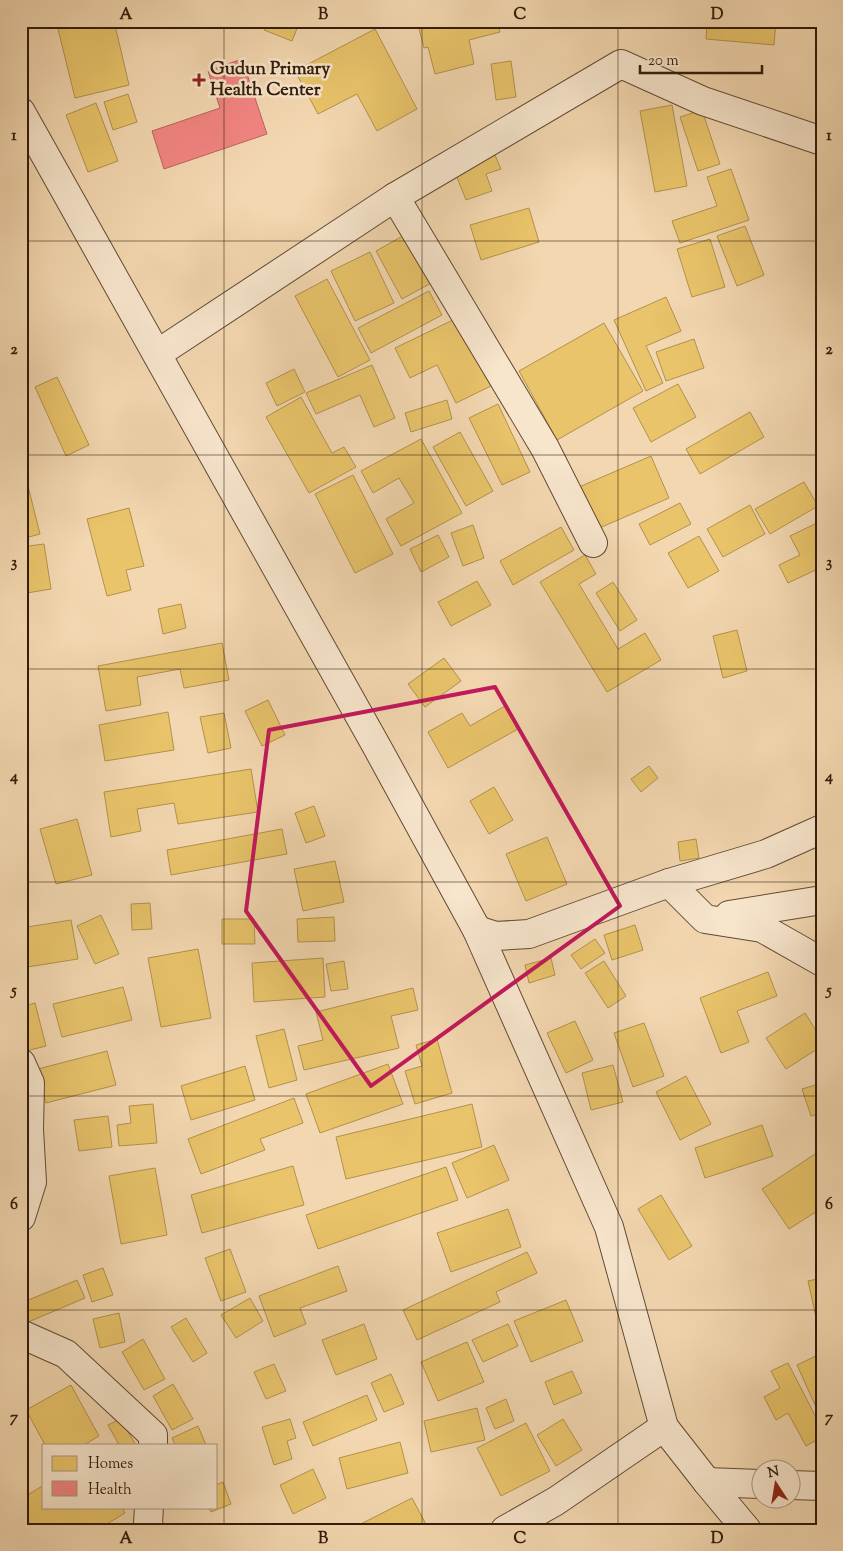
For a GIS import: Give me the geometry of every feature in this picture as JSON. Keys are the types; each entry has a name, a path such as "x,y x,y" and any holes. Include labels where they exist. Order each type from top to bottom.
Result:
{"street":[{"path":"157,354 395,198 621,64 703,101 822,141"},
{"path":"21,112 377,747 477,930 609,1227 664,1427 747,1530"},
{"path":"395,198 546,448 593,543"},
{"path":"477,930 496,936 529,934 669,883 766,854 822,829"},
{"path":"669,883 706,918 762,928 822,962"},
{"path":"706,918 822,900"},
{"path":"21,1217 32,1182 24,1077"},
{"path":"21,1334 66,1354 153,1435 153,1444"},
{"path":"505,1530 556,1501 664,1427"},
{"path":"707,1482 750,1484"},
{"path":"800,1485 822,1486"},
{"path":"149,1508 148,1523 150,1530"}],"highlighted area":[{"path":"495,687 620,906 371,1086 246,911 269,730"}],"building: Homes":[{"path":"93,21 114,21 129,85 75,98 58,29"},
{"path":"268,21 300,21 292,41 264,30"},
{"path":"417,21 497,21 500,32 469,40 474,64 435,74 428,47 424,48"},
{"path":"707,21 776,21 774,45 706,39"},
{"path":"375,29 417,109 377,131 357,94 318,114 295,71"},
{"path":"511,61 516,97 496,100 491,64"},
{"path":"128,94 137,122 113,130 104,102"},
{"path":"96,103 118,161 88,172 66,115"},
{"path":"672,105 687,186 655,192 640,111"},
{"path":"702,110 720,164 698,171 680,117"},
{"path":"495,155 501,169 486,174 492,191 466,200 454,170"},
{"path":"731,169 749,220 680,243 672,221 717,206 707,177"},
{"path":"529,208 539,242 481,260 470,225"},
{"path":"745,226 764,275 737,286 717,236"},
{"path":"408,233 435,281 402,299 376,251"},
{"path":"710,239 725,287 692,297 677,249"},
{"path":"370,252 394,303 355,321 331,271"},
{"path":"327,279 370,360 338,377 295,296"},
{"path":"429,291 442,315 371,353 358,328"},
{"path":"666,297 681,331 646,346 663,383 646,391 614,320"},
{"path":"457,318 491,386 456,403 437,365 410,378 395,348"},
{"path":"604,323 643,391 557,440 519,371"},
{"path":"694,339 704,368 666,381 656,352"},
{"path":"372,365 395,418 374,427 360,395 316,414 306,393"},
{"path":"294,369 305,392 277,406 266,383"},
{"path":"57,377 89,445 66,456 35,387"},
{"path":"678,384 696,417 651,442 633,408"},
{"path":"301,397 332,453 344,447 356,467 309,493 266,417"},
{"path":"447,400 452,419 411,432 405,413"},
{"path":"498,404 530,472 502,485 469,418"},
{"path":"750,412 764,437 700,474 686,449"},
{"path":"460,432 493,491 466,506 433,447"},
{"path":"421,439 462,513 401,546 386,519 414,503 399,478 373,493 361,471"},
{"path":"651,456 669,498 597,529 579,487"},
{"path":"21,458 40,534 21,539"},
{"path":"353,475 393,554 355,573 315,494"},
{"path":"804,482 818,506 770,534 755,509"},
{"path":"680,503 691,524 650,545 639,524"},
{"path":"750,505 765,534 723,557 707,529"},
{"path":"129,508 144,566 126,570 131,590 107,596 87,519"},
{"path":"819,522 822,529 822,567 788,583 779,565 800,555 790,536"},
{"path":"473,525 484,558 463,566 451,533"},
{"path":"561,527 574,550 513,585 500,561"},
{"path":"438,535 449,557 421,572 410,549"},
{"path":"699,536 719,571 688,588 668,553"},
{"path":"44,544 51,589 21,594 21,547"},
{"path":"585,555 596,574 579,584 618,649 645,633 661,660 607,692 540,582"},
{"path":"477,581 491,605 451,626 438,602"},
{"path":"613,582 637,620 620,631 596,593"},
{"path":"181,604 186,628 163,634 158,609"},
{"path":"737,630 747,671 723,678 713,636"},
{"path":"222,643 229,680 184,688 180,669 137,677 141,705 106,711 98,666"},
{"path":"444,658 461,681 425,707 408,684"},
{"path":"268,700 285,735 262,746 245,711"},
{"path":"505,706 518,729 448,768 428,732 462,713 470,726"},
{"path":"168,712 174,750 105,761 99,725"},
{"path":"224,713 231,748 208,753 200,717"},
{"path":"649,766 658,778 641,792 631,779"},
{"path":"251,769 258,812 178,824 174,803 137,809 141,831 111,837 104,792"},
{"path":"494,787 513,820 489,834 470,801"},
{"path":"314,806 325,836 306,843 295,813"},
{"path":"77,819 92,875 56,884 40,829"},
{"path":"282,829 287,854 171,875 167,850"},
{"path":"547,837 567,884 526,901 506,854"},
{"path":"696,839 699,858 680,861 678,842"},
{"path":"335,861 344,902 303,911 294,869"},
{"path":"150,903 152,929 132,930 131,904"},
{"path":"101,915 119,954 95,964 77,926"},
{"path":"334,917 335,941 298,942 297,919"},
{"path":"222,919 254,919 255,944 222,944"},
{"path":"71,920 78,959 21,968 21,928"},
{"path":"635,925 643,950 612,960 604,935"},
{"path":"595,939 605,953 581,969 571,955"},
{"path":"198,949 211,1018 161,1027 148,958"},
{"path":"323,958 325,997 254,1002 252,963"},
{"path":"551,958 555,975 529,983 525,965"},
{"path":"344,961 348,989 331,991 326,964"},
{"path":"604,961 626,996 608,1008 585,973"},
{"path":"768,972 777,996 737,1011 749,1042 721,1053 700,998"},
{"path":"123,987 132,1020 62,1037 53,1004"},
{"path":"413,988 418,1010 391,1016 399,1048 304,1070 298,1046 323,1040 316,1012"},
{"path":"35,1003 46,1046 22,1052 21,1007"},
{"path":"805,1013 822,1040 822,1046 786,1069 766,1038"},
{"path":"575,1021 593,1060 566,1073 547,1033"},
{"path":"644,1023 664,1076 633,1087 614,1033"},
{"path":"284,1029 297,1080 269,1088 256,1036"},
{"path":"437,1039 452,1093 415,1104 405,1071 422,1066 416,1045"},
{"path":"107,1051 116,1085 46,1103 38,1069"},
{"path":"388,1064 403,1104 320,1133 306,1094"},
{"path":"613,1065 623,1102 591,1110 582,1073"},
{"path":"245,1066 255,1100 191,1120 181,1086"},
{"path":"686,1076 711,1124 680,1140 656,1092"},
{"path":"822,1083 822,1113 811,1116 802,1089"},
{"path":"294,1098 303,1123 260,1139 265,1150 201,1174 188,1139"},
{"path":"153,1104 157,1143 119,1146 117,1125 131,1123 129,1106"},
{"path":"472,1104 482,1147 346,1179 336,1137"},
{"path":"108,1116 112,1147 79,1151 74,1120"},
{"path":"762,1125 773,1156 705,1178 695,1148"},
{"path":"494,1145 509,1180 467,1198 452,1163"},
{"path":"815,1154 822,1165 822,1208 789,1229 762,1189"},
{"path":"293,1166 304,1205 202,1233 191,1195"},
{"path":"446,1167 458,1200 318,1249 306,1215"},
{"path":"155,1168 167,1235 121,1244 109,1176"},
{"path":"661,1195 692,1246 669,1260 638,1209"},
{"path":"508,1209 521,1247 451,1272 437,1233"},
{"path":"230,1249 246,1292 221,1301 205,1258"},
{"path":"527,1252 537,1273 496,1292 500,1302 417,1340 403,1310"},
{"path":"338,1266 347,1291 300,1308 306,1324 274,1337 259,1296"},
{"path":"103,1268 113,1295 92,1302 83,1275"},
{"path":"822,1278 822,1316 816,1317 808,1281"},
{"path":"77,1280 85,1298 26,1323 21,1311 21,1303"},
{"path":"250,1298 263,1321 236,1338 221,1315"},
{"path":"566,1300 583,1341 531,1362 514,1321"},
{"path":"119,1313 125,1342 100,1348 93,1319"},
{"path":"186,1318 207,1353 193,1362 171,1327"},
{"path":"364,1324 377,1359 336,1375 322,1340"},
{"path":"508,1324 518,1346 483,1362 472,1340"},
{"path":"143,1339 165,1379 144,1390 122,1352"},
{"path":"467,1342 484,1382 438,1401 421,1362"},
{"path":"822,1353 822,1415 820,1416 797,1365"},
{"path":"788,1363 822,1429 822,1437 806,1446 788,1413 776,1420 764,1397 780,1388 771,1371"},
{"path":"274,1364 286,1391 266,1399 254,1372"},
{"path":"572,1371 582,1393 554,1405 545,1382"},
{"path":"391,1374 404,1404 384,1412 371,1383"},
{"path":"173,1384 193,1419 172,1430 153,1396"},
{"path":"71,1385 99,1436 86,1444 44,1444 26,1410"},
{"path":"367,1395 377,1420 313,1446 303,1422"},
{"path":"506,1399 514,1421 495,1429 486,1408"},
{"path":"477,1408 485,1440 431,1452 424,1421"},
{"path":"120,1419 135,1444 118,1444 108,1425"},
{"path":"290,1419 296,1438 287,1441 292,1459 274,1465 262,1427"},
{"path":"563,1419 582,1450 556,1466 537,1435"},
{"path":"526,1423 550,1471 501,1496 477,1448"},
{"path":"198,1426 206,1444 175,1444 172,1438"},
{"path":"400,1442 408,1473 347,1489 339,1458"},
{"path":"313,1469 326,1498 293,1514 280,1485"},
{"path":"223,1482 231,1504 211,1512 209,1508 218,1508 218,1484"},
{"path":"42,1486 42,1508 122,1508 125,1513 97,1530 33,1530 21,1510 21,1499"},
{"path":"412,1498 429,1530 349,1530"}],"building: Health":[{"path":"128,21 142,21 130,26"},
{"path":"242,59 267,134 164,169 152,131 220,108 208,71"}],"place":[{"name":"Gudun Primary Health Center","path":"199,80"}]}
